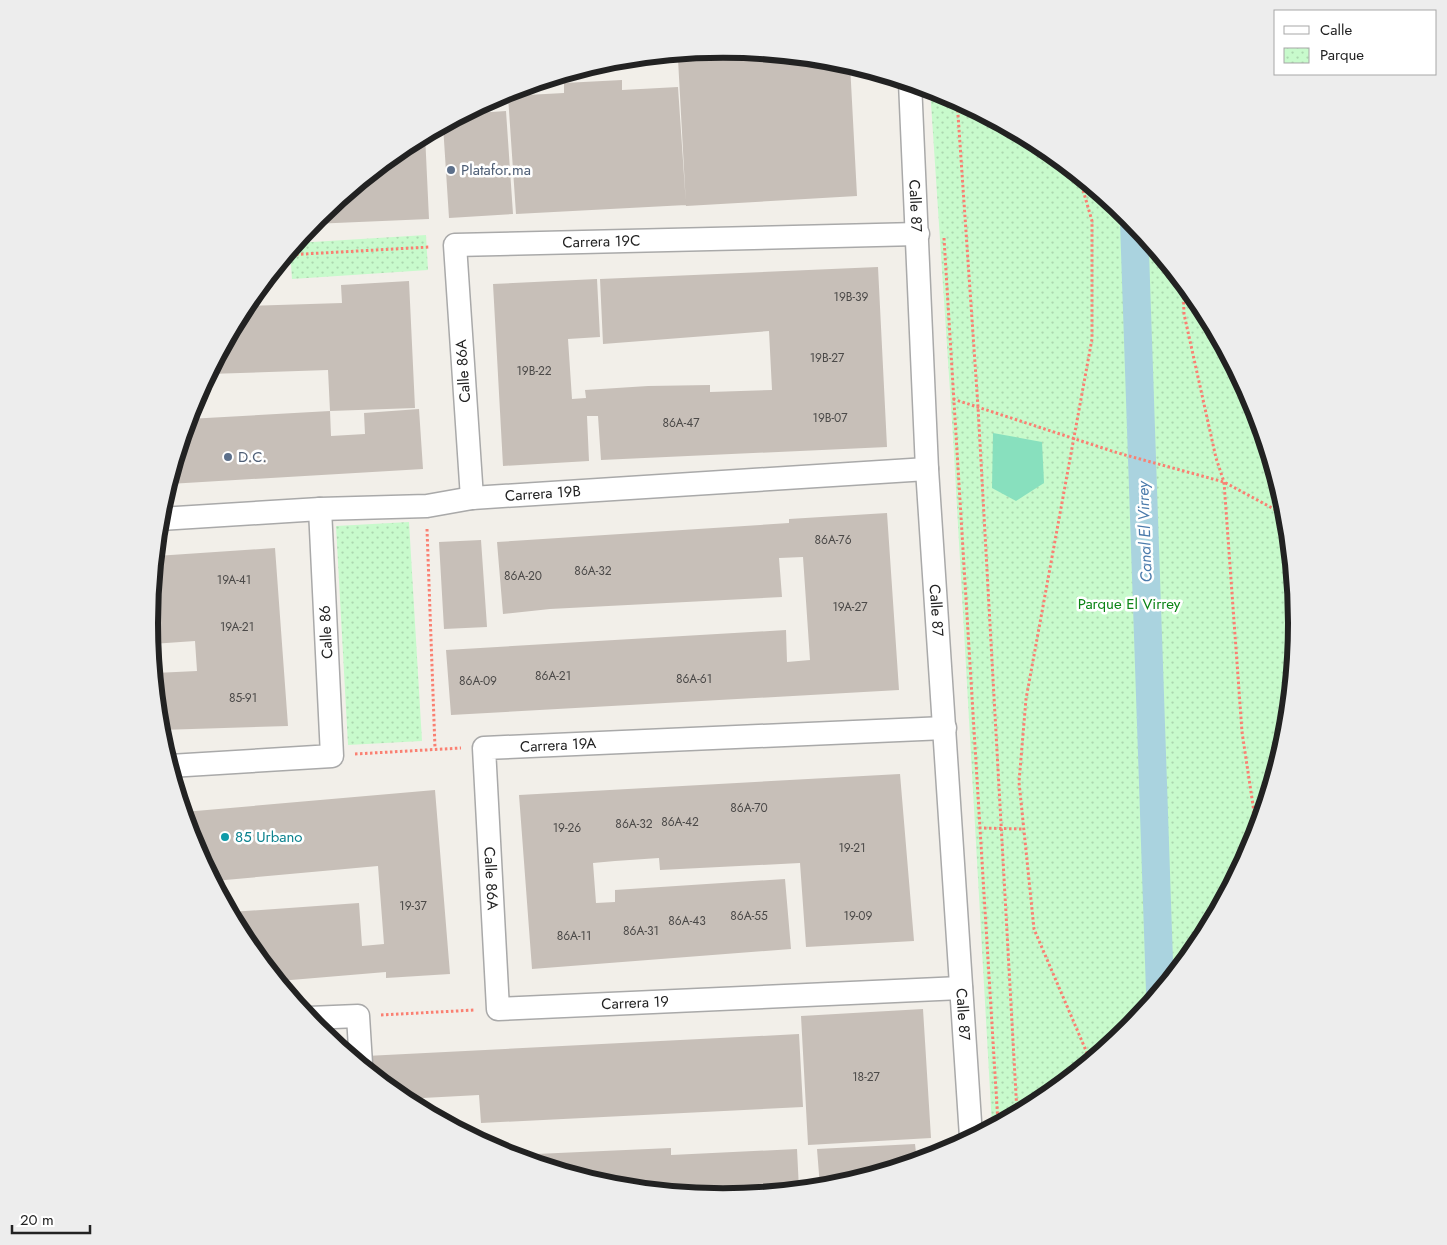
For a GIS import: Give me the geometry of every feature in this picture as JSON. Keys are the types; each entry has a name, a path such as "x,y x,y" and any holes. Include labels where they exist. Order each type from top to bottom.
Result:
{"street":[{"name":"Calle 87","path":"910,89 927,469 971,1130"},
{"name":"Carrera 19C","path":"455,245 918,234"},
{"name":"Calle 86A","path":"455,245 472,498"},
{"name":"Carrera 19B","path":"168,519 320,508 427,506 472,498 927,469"},
{"name":"Calle 86","path":"320,508 332,756"},
{"name":"Carrera 19A","path":"484,748 945,728"},
{"name":"Calle 86A","path":"484,748 498,1010"},
{"path":"177,766 332,756"},
{"name":"Carrera 19","path":"498,1010 961,988"},
{"path":"320,1018 358,1016 360,1055"}],"path":[{"path":"958,109 978,407 1017,1105"},
{"path":"1082,186 1092,221 1092,339 1026,699 1019,782 1034,929 1087,1054"},
{"path":"944,231 998,1116"},
{"path":"295,254 455,245"},
{"path":"1183,295 1184,314 1216,458 1224,482 1242,732 1254,815"},
{"path":"924,391 954,399 1118,453 1224,482 1278,511"},
{"path":"427,506 436,748"},
{"path":"332,756 436,748 484,748"},
{"path":"951,828 1023,829"},
{"path":"358,1016 498,1010"}],"green space":[{"name":"Parque El Virrey","path":"931,97 1006,133 1067,174 1123,223 1172,279 1213,340 1230,373 1259,441 1278,512 1287,586 1287,659 1278,733 1259,804 1230,872 1213,905 1172,966 1123,1022 1067,1071 1006,1112 992,1119 953,437"},
{"path":"426,235 428,270 292,279 291,260 306,242"},
{"path":"993,433 1042,442 1044,483 1016,501 992,488"},
{"path":"409,522 422,741 348,745 336,526"}],"building":[{"path":"760,59 797,62 850,72 857,196 686,206 678,60"},
{"path":"622,80 622,90 678,87 686,205 516,214 508,100 521,95 564,93 564,83"},
{"path":"506,111 513,214 449,218 443,132 481,113"},
{"path":"425,143 429,219 324,224 380,174"},
{"path":"878,267 887,447 601,460 598,416 587,416 589,461 503,466 493,284 597,279 600,337 568,339 572,399 586,398 585,390 648,386 710,385 710,392 772,390 769,331 603,344 600,279"},
{"path":"409,281 415,408 330,411 328,370 217,374 234,340 256,306 342,303 341,285"},
{"path":"419,409 423,469 176,484 188,441 197,418 330,411 331,436 365,434 364,413"},
{"path":"887,513 899,690 451,715 446,650 786,630 787,662 810,660 803,557 779,558 782,597 550,609 503,614 497,542 789,523 789,519"},
{"path":"481,540 487,627 444,629 439,542"},
{"path":"275,548 288,726 168,730 161,673 197,671 195,641 159,644 158,622 162,556"},
{"path":"900,774 914,941 806,947 800,863 660,870 659,858 615,861 593,863 596,903 615,902 615,890 785,879 791,949 532,969 519,795"},
{"path":"435,790 450,974 386,978 386,972 287,980 238,911 359,903 362,946 384,944 378,866 221,880 191,811"},
{"path":"923,1009 931,1138 808,1145 801,1016"},
{"path":"799,1034 803,1107 481,1123 479,1095 420,1098 380,1071 366,1060 366,1056"},
{"path":"915,1144 916,1154 870,1168 819,1179 817,1149"},
{"path":"671,1148 671,1155 797,1149 799,1183 724,1188 650,1183 613,1177 532,1154"}],"waterway":[{"name":"Canal El Virrey","path":"1134,235 1160,981"}],"place":[{"name":"Platafor.ma","path":"451,170"},
{"name":"D.C.","path":"228,457"},
{"name":"85 Urbano","path":"225,837"}]}
